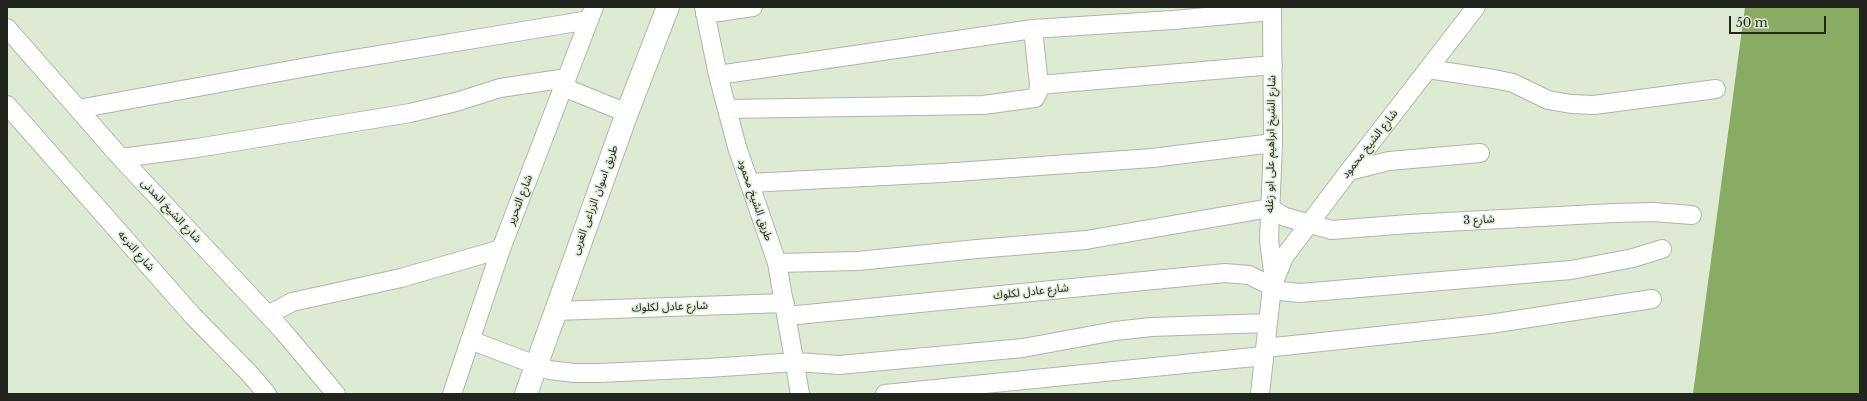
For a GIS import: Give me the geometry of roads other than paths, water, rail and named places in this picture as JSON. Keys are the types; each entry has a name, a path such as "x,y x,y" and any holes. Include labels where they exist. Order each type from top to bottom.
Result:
{"main road":[{"name":"طريق اسوان الزراعى الغربى","path":"526,394 627,113 668,7"}],"street":[{"path":"704,10 753,7"},
{"name":"شارع الشيخ محمود","path":"1273,284 1284,257 1476,7"},
{"path":"718,74 1033,29 1173,20 1272,9"},
{"name":"شارع الشيخ ابراهيم على ابو زغله","path":"1272,9 1274,143 1268,240 1273,284"},
{"name":"طريق الشيخ محمود","path":"704,10 727,109 749,183 777,263 796,362 800,394"},
{"path":"78,109 591,14"},
{"name":"شارع التحرير","path":"452,394 501,249 591,14"},
{"name":"شارع الشيخ المدنى","path":"7,28 121,158 268,315 336,394"},
{"path":"727,109 982,105 1035,98 1039,85 1033,29"},
{"path":"1039,85 1273,66"},
{"path":"1428,69 1513,83 1548,100 1571,104 1594,105 1716,89"},
{"path":"121,158 197,148 403,114 456,102 500,88 565,82 627,113"},
{"name":"شارع الترعه","path":"7,105 193,316 249,373 267,394"},
{"path":"749,183 942,173 1152,158 1274,143"},
{"path":"1349,171 1375,163 1389,161 1480,153"},
{"path":"777,263 858,261 1086,240 1270,208"},
{"name":"شارع 3","path":"1270,208 1285,217 1332,230 1409,224 1614,213 1653,212 1692,215"},
{"path":"268,315 292,302 401,278 501,249"},
{"name":"شارع عادل لكلوك","path":"555,310 786,309 1225,273 1249,276 1273,284 1285,292 1300,293 1571,270 1632,258 1662,249"},
{"path":"1260,394 1273,284"},
{"path":"885,394 1265,352 1490,324 1652,299"},
{"path":"470,340 536,366 562,372 599,373 796,362 847,364 1023,348 1115,331 1151,327 1268,323"}]}
